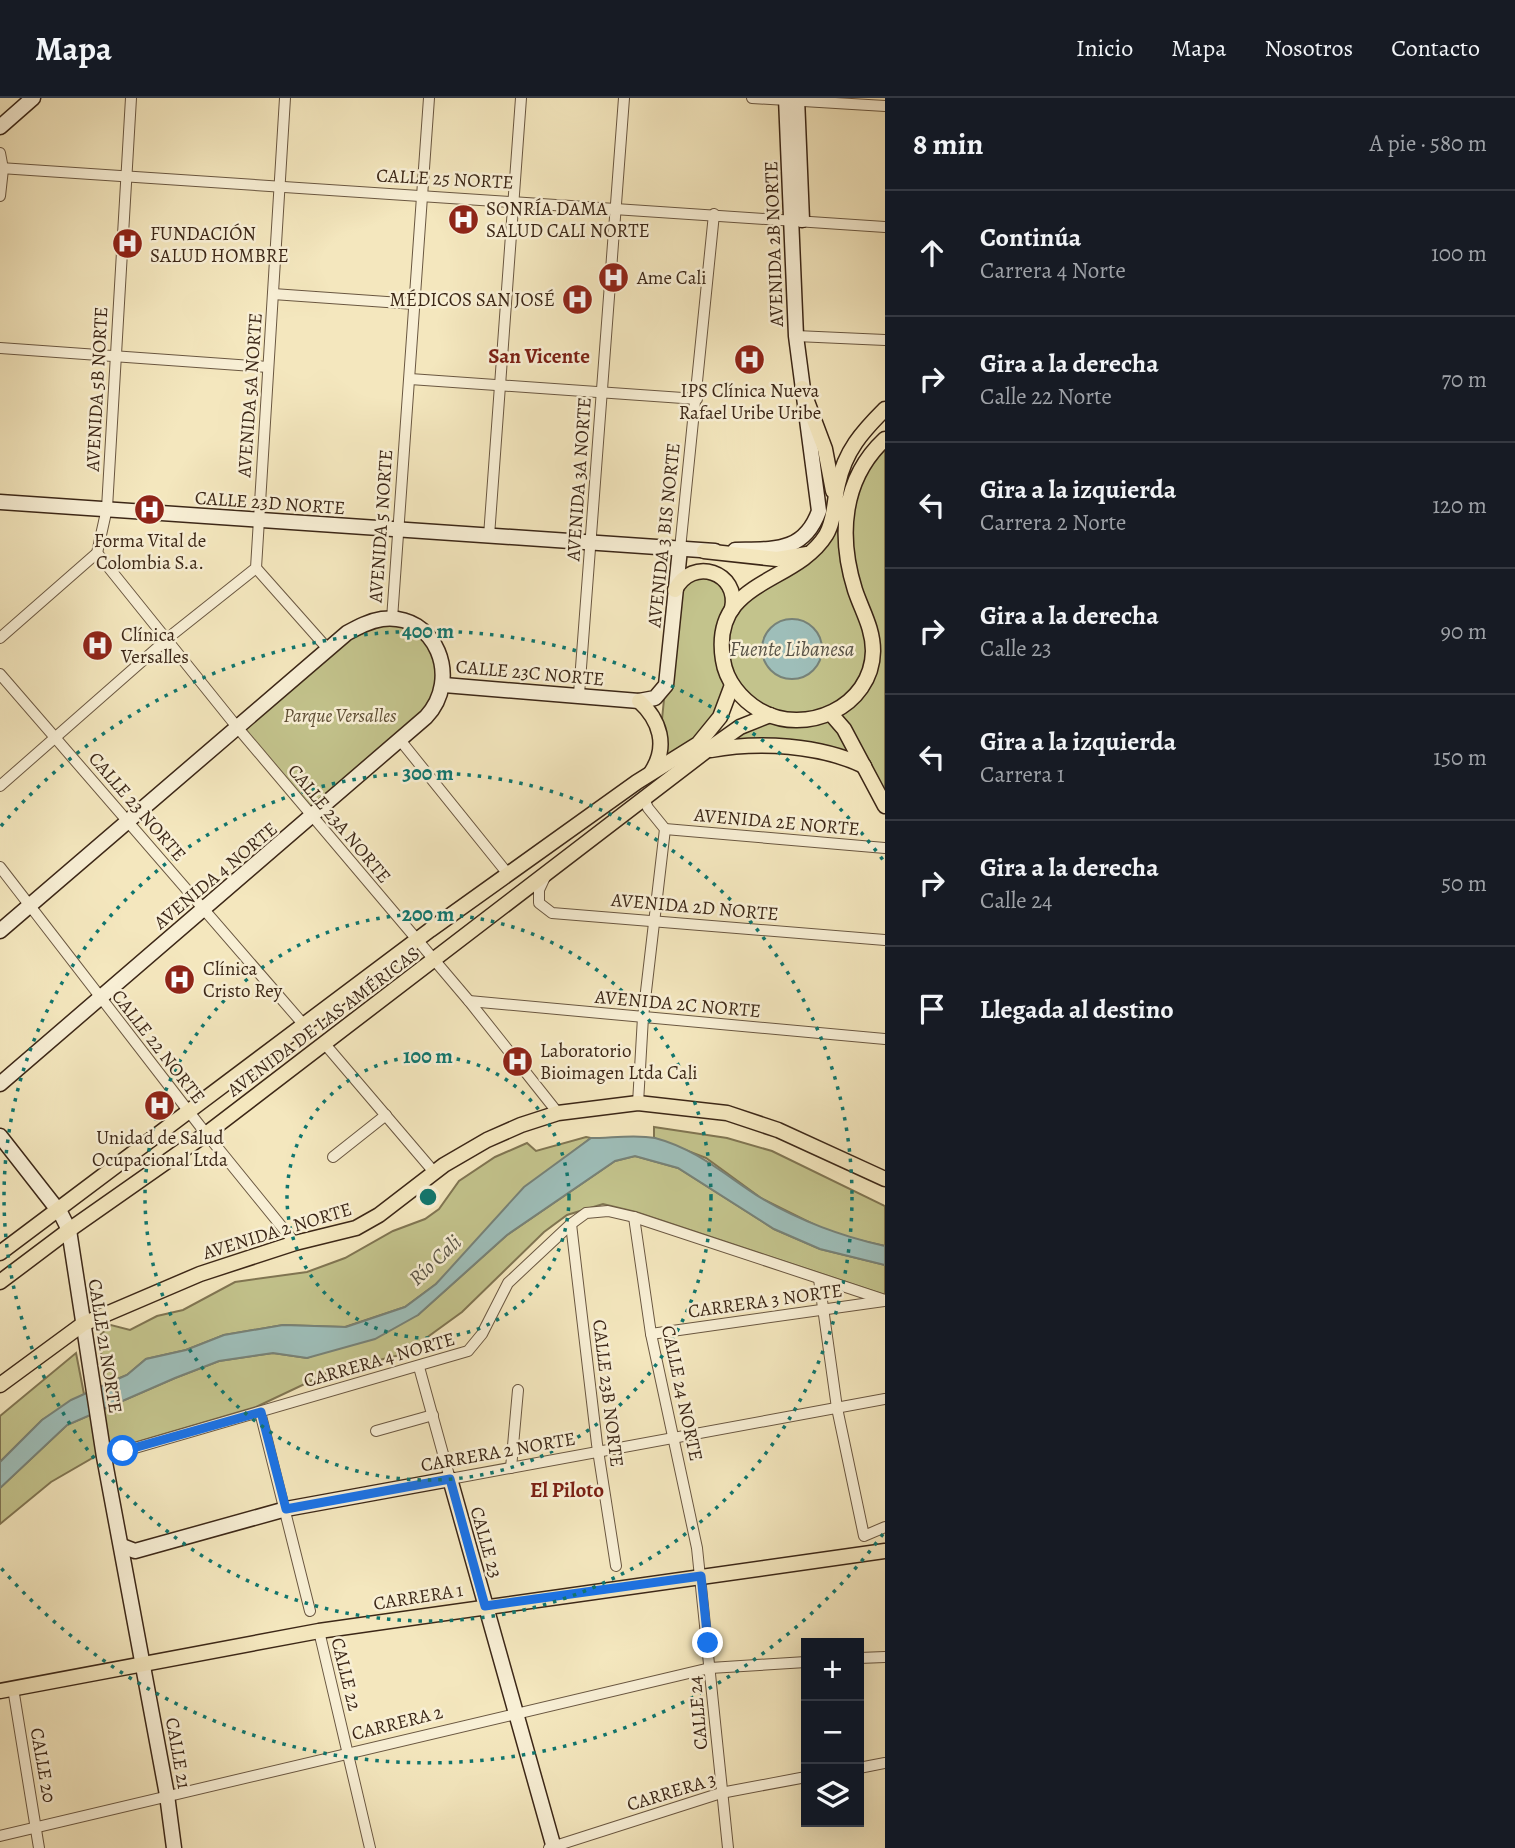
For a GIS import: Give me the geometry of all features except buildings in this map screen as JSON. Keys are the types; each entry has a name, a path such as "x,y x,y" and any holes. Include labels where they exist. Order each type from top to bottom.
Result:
{"main road":[{"path":"802,388 825,449 834,510"},
{"path":"731,611 758,583 812,554 829,531 845,458 858,436 885,409"},
{"path":"675,590 692,572 707,570 725,579 732,592 731,611 722,649 725,671 732,685 753,706 770,715 804,721 831,714 861,688 873,653 871,630 850,573 845,510 862,465 885,439"},
{"path":"704,551 777,559 812,554"},
{"name":"AVENIDA DE LAS AMÉRICAS","path":"0,1252 416,941 706,736 720,717 732,685"},
{"path":"639,701 656,720 660,734 658,759 650,774"},
{"path":"831,714 844,729 885,806"},
{"name":"AVENIDA DE LAS AMÉRICAS","path":"0,1282 206,1134 706,751 740,727 770,715"},
{"path":"706,751 740,744 839,755 864,766"},
{"name":"AVENIDA 2 NORTE","path":"0,1385 83,1324 200,1274 295,1242 356,1228 379,1215 434,1172 487,1140 558,1113 638,1103 679,1105 753,1120 885,1179"},
{"name":"CARRERA 1","path":"6,1689 319,1631 885,1550"}],"street":[{"path":"0,127 33,98"},
{"name":"AVENIDA 5B NORTE","path":"97,553 107,508 131,98"},
{"name":"AVENIDA 5A NORTE","path":"256,568 285,98"},
{"name":"AVENIDA 5 NORTE","path":"0,931 327,648 364,624 392,619 429,98"},
{"path":"489,536 521,98"},
{"name":"AVENIDA 3A NORTE","path":"579,694 624,98"},
{"path":"752,98 885,106"},
{"name":"AVENIDA 2B NORTE","path":"704,551 782,548 806,535 814,525 819,511 796,336 797,220 791,99"},
{"path":"0,153 0,197"},
{"name":"CALLE 25 NORTE","path":"1,168 885,227"},
{"name":"AVENIDA 3 BIS NORTE","path":"662,693 668,676 714,214"},
{"path":"273,293 415,304"},
{"path":"796,336 885,341"},
{"path":"0,348 268,367"},
{"path":"410,379 697,400"},
{"name":"CALLE 23D NORTE","path":"0,502 704,551"},
{"path":"0,638 97,553"},
{"name":"CALLE 23A NORTE","path":"97,553 237,727 469,1001 558,1113"},
{"path":"0,786 167,639 256,568 327,648"},
{"name":"CALLE 23C NORTE","path":"392,619 417,628 427,636 441,659 444,685 639,701 662,693"},
{"name":"CALLE 23 NORTE","path":"0,674 304,1025"},
{"name":"AVENIDA 4 NORTE","path":"0,1084 400,740 434,708 444,685"},
{"path":"400,740 508,874"},
{"path":"638,1103 652,920 665,829 644,799"},
{"name":"AVENIDA 2E NORTE","path":"665,829 885,848"},
{"name":"CALLE 22 NORTE","path":"0,867 99,998 295,1242"},
{"name":"AVENIDA 2D NORTE","path":"547,871 538,896 538,903 547,911 885,940"},
{"name":"AVENIDA 2C NORTE","path":"469,1001 885,1040"},
{"path":"324,1043 434,1172"},
{"path":"333,1157 386,1115"},
{"name":"CALLE 21 NORTE","path":"0,1136 57,1209 69,1230 104,1457 129,1549 125,1567 143,1665"},
{"name":"CARRERA 4 NORTE","path":"104,1457 468,1351 482,1334 508,1283 586,1213 608,1211 634,1217 885,1301"},
{"name":"CALLE 24 NORTE","path":"634,1217 651,1334 675,1438 701,1576"},
{"name":"CALLE 23B NORTE","path":"571,1224 598,1452 616,1566"},
{"path":"819,1279 837,1408 864,1536 885,1527"},
{"name":"CARRERA 3 NORTE","path":"651,1334 885,1301"},
{"name":"CALLE 23","path":"419,1367 552,1847"},
{"path":"511,1468 519,1390"},
{"name":"CARRERA 2 NORTE","path":"129,1549 286,1509 885,1399"},
{"path":"261,1412 310,1611"},
{"path":"376,1431 433,1415"},
{"path":"870,1553 885,1556"},
{"name":"CALLE 24","path":"701,1576 727,1848"},
{"name":"CALLE 22","path":"319,1631 370,1848"},
{"path":"864,1658 885,1657"},
{"name":"CARRERA 2","path":"0,1836 710,1668 801,1662"},
{"name":"CALLE 21","path":"143,1665 174,1848"},
{"name":"CALLE 20","path":"6,1689 39,1848"},
{"path":"864,1767 885,1763"},
{"name":"CARRERA 3","path":"552,1847 721,1793 801,1778"}],"green space":[{"path":"885,439 885,806 864,766 781,748 706,751 769,716 732,685 712,728 654,767 658,759 675,590 707,570 733,597 812,554 842,525 845,510"},
{"name":"Parque Versalles","path":"405,622 435,647 439,699 313,816 237,727 364,623"},
{"path":"654,1127 727,1138 772,1151 885,1206 885,1246 833,1234 761,1198 706,1158 654,1138"},
{"path":"586,1137 591,1138 553,1167 436,1284 405,1307 345,1327 283,1325 224,1335 186,1350 146,1359 127,1375 107,1383 98,1337 111,1325 130,1330 157,1316 183,1310 235,1282 307,1272 345,1258 393,1231 425,1219 439,1209 459,1181 495,1157 527,1143 536,1151"},
{"path":"635,1156 678,1168 774,1229 820,1249 885,1265 885,1295 636,1212 603,1204 567,1215 544,1232 462,1312 404,1354 330,1372 256,1407 103,1452 51,1482 0,1524 0,1488 67,1425 219,1361 273,1353 307,1358 418,1315 507,1235 615,1161"},
{"path":"76,1353 84,1394 42,1420 0,1462 0,1416"}],"water":[{"name":"Fuente Libanesa","path":"792,619 809,624 817,632 822,649 817,666 809,674 792,679 775,674 767,666 762,649 767,632 775,624"},
{"path":"648,1137 684,1149 791,1214 837,1233 885,1246 885,1265 820,1249 774,1229 678,1168 635,1156 615,1161 507,1235 418,1315 375,1339 307,1358 273,1353 219,1361 175,1378 67,1425 0,1488 0,1462 42,1420 71,1400 127,1375 146,1359 186,1350 224,1335 283,1325 346,1327 405,1307 436,1284 524,1187 591,1138"}],"place":[{"name":"SONRÍA DAMA SALUD CALI NORTE","path":"463,219"},
{"name":"FUNDACIÓN SALUD HOMBRE","path":"127,244"},
{"name":"Ame Cali","path":"614,277"},
{"name":"MÉDICOS SAN JOSÉ","path":"578,299"},
{"name":"IPS Clínica Nueva Rafael Uribe Uribe","path":"750,359"},
{"name":"Forma Vital de Colombia S.a.","path":"150,509"},
{"name":"Clínica Versalles","path":"98,645"},
{"name":"Clínica Cristo Rey","path":"180,979"},
{"name":"Laboratorio Bioimagen Ltda Cali","path":"517,1061"},
{"name":"Unidad de Salud Ocupacional Ltda","path":"160,1106"}],"district":[{"name":"San Vicente","path":"539,356"},
{"name":"El Piloto","path":"567,1490"}],"route":[{"path":"123,1451 261,1412 286,1509 450,1479 485,1606 701,1576 708,1643"}],"water label":[{"name":"Río Cali","path":"435,1260"}]}
